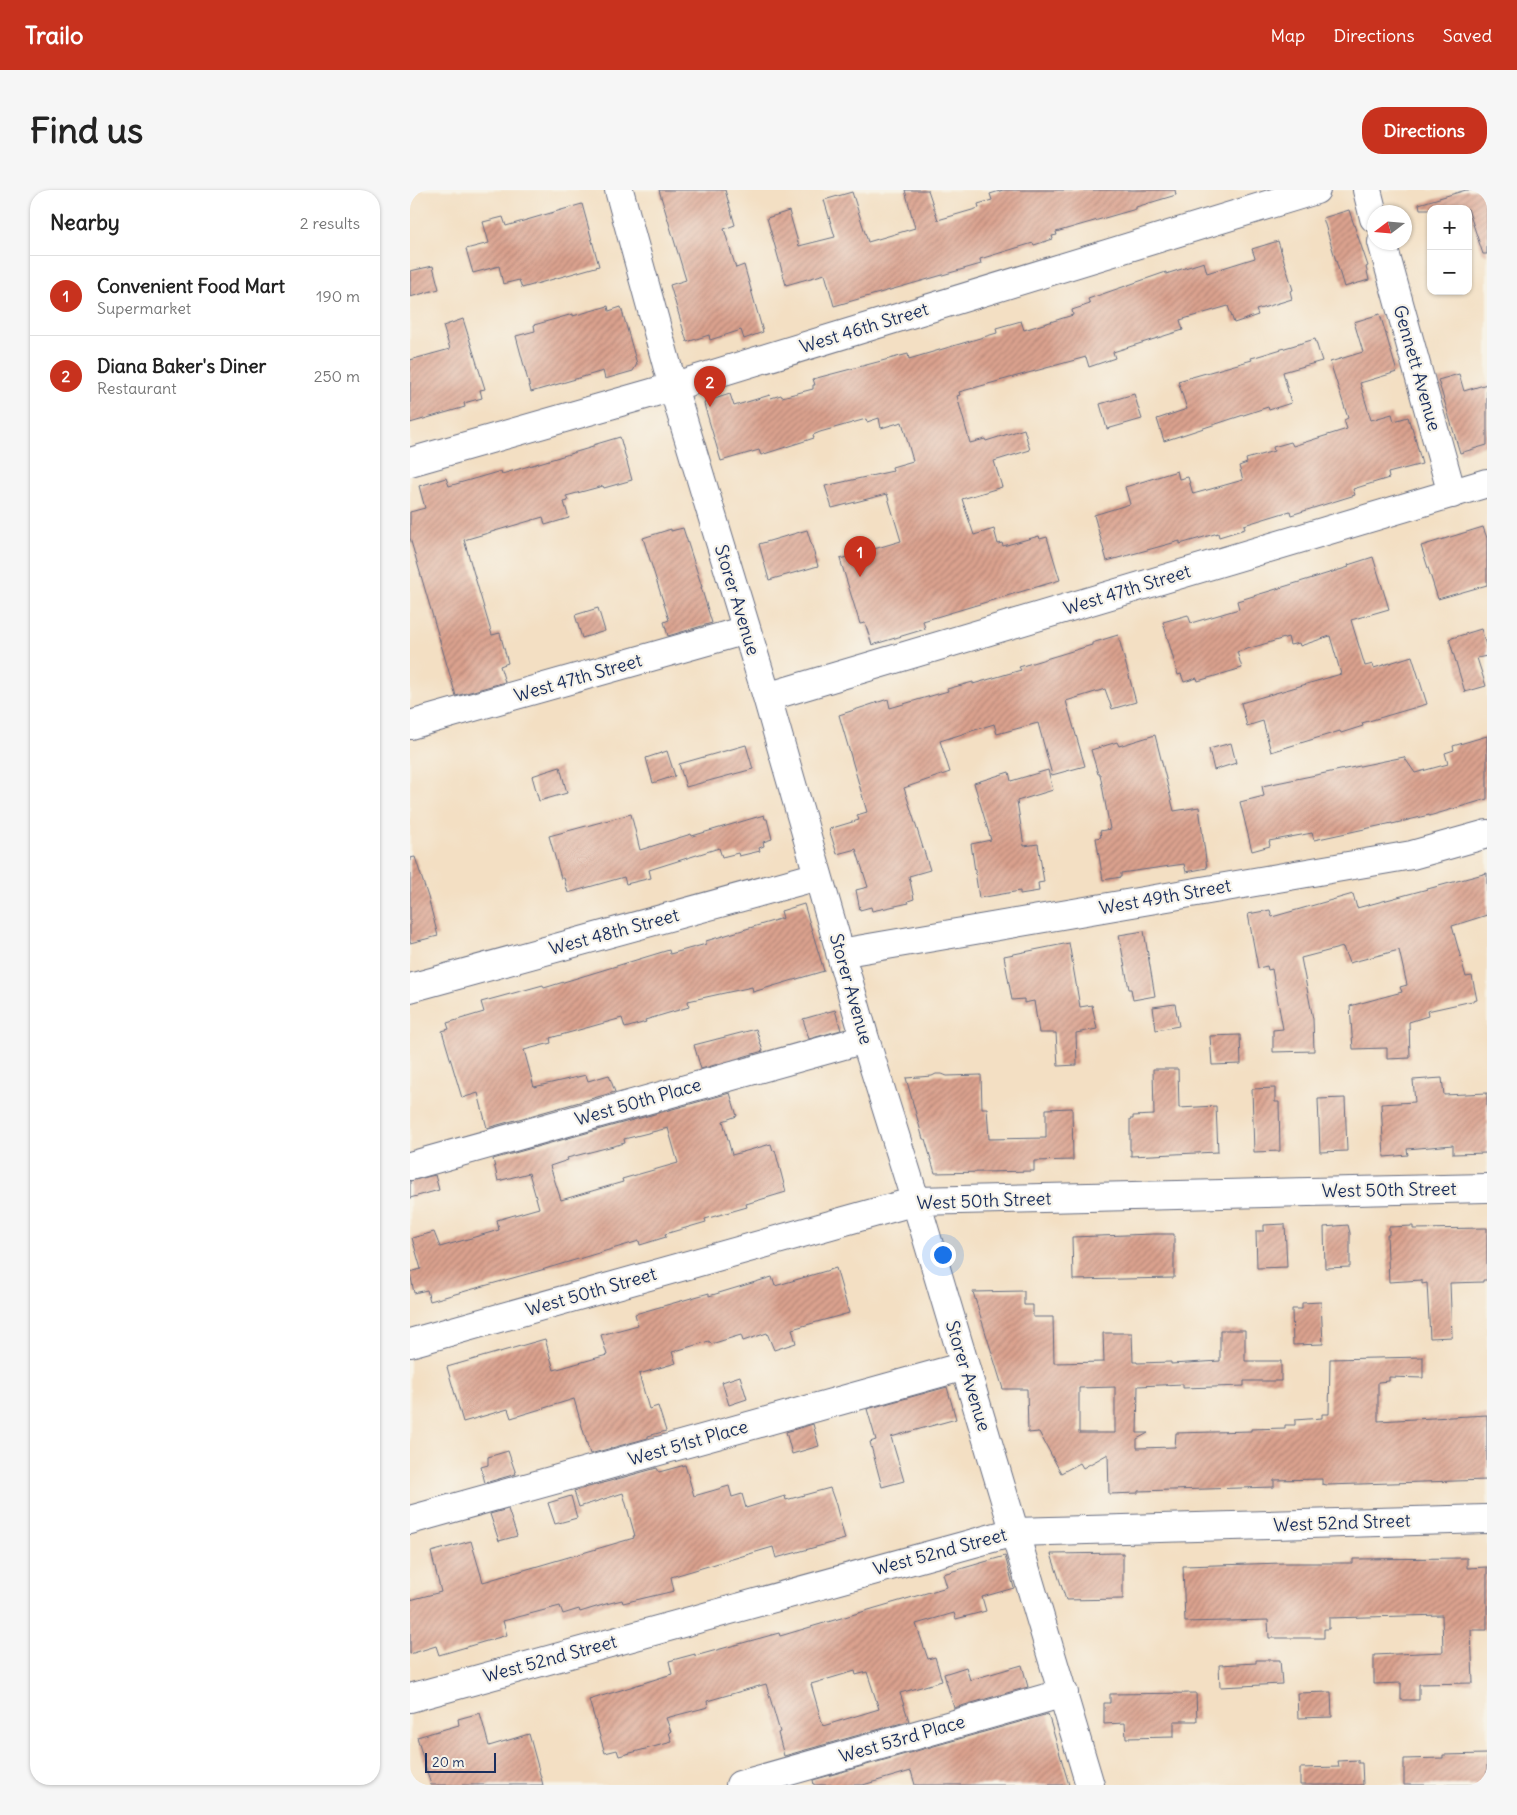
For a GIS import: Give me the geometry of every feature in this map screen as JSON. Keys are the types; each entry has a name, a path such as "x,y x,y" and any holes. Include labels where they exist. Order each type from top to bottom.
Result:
{"street":[{"name":"Storer Avenue","path":"619,190 673,387 767,697 865,1039 916,1201 1090,1785"},
{"name":"West 46th Street","path":"410,462 673,387 1316,190"},
{"path":"1367,190 1371,205"},
{"name":"Gennett Avenue","path":"1384,250 1452,494"},
{"name":"West 47th Street","path":"767,697 1487,483"},
{"name":"West 47th Street","path":"410,725 746,630"},
{"name":"West 49th Street","path":"840,952 1412,855 1487,834"},
{"name":"West 48th Street","path":"410,988 818,876"},
{"name":"West 50th Place","path":"410,1166 865,1039"},
{"name":"West 50th Street","path":"410,1343 916,1201 1487,1188"},
{"name":"West 51st Place","path":"410,1520 965,1366"},
{"name":"West 52nd Street","path":"410,1698 1014,1532 1487,1520"},
{"name":"West 53rd Place","path":"740,1785 1064,1693"}],"building":[{"path":"659,190 725,190 735,225 724,229 736,268 744,265 763,332 744,339 741,330 710,340 709,335 687,342 670,285 686,280"},
{"path":"905,190 928,190 938,220 979,208 978,204 992,200 990,194 1003,190 1175,190 1176,195 1136,207 1136,209 1056,232 1057,235 1052,236 1053,239 980,259 981,264 834,306 825,274 786,285 767,218 789,211 799,246 835,237 824,200 852,192 868,242 915,228"},
{"path":"1466,190 1487,190 1487,254 1483,254 1472,221 1472,205 1427,205 1427,209 1420,209 1419,204"},
{"path":"582,204 599,266 522,288 519,280 503,284 499,266 473,273 466,249 489,243 483,222 503,217 506,226"},
{"path":"1349,210 1368,266 1366,267 1369,280 1344,287 1323,218"},
{"path":"1278,241 1293,290 1290,291 1292,299 1256,310 1258,315 1234,323 1228,306 1180,320 1183,330 1113,352 1115,358 1089,367 1086,357 959,392 960,395 957,396 970,443 985,439 986,441 1024,429 1030,450 994,461 1002,487 962,499 974,535 994,529 998,544 1002,543 1003,546 1039,536 1040,539 1047,537 1060,580 923,621 925,629 872,645 865,623 860,624 840,559 901,541 887,494 832,508 825,486 893,471 892,467 913,461 902,422 881,428 879,418 867,422 866,419 820,432 813,435 814,438 761,455 759,450 721,461 705,402 730,394 734,406 770,395 771,398 781,395 782,397 813,389 813,385 815,385 813,379 908,354 909,359 997,333 996,328 1021,321 1024,330 1073,315 1072,310 1090,304 1088,299 1166,272 1166,274 1204,262 1207,273 1255,258 1252,249"},
{"path":"433,266 439,289 410,297 410,271"},
{"path":"608,306 609,311 621,307 637,364 633,371 605,379 603,371 531,392 516,336 535,331 534,325"},
{"path":"1380,314 1397,372 1360,383 1371,420 1392,414 1394,421 1408,417 1422,464 1388,473 1389,478 1353,489 1355,495 1291,515 1290,511 1244,525 1245,529 1219,537 1218,533 1180,544 1180,541 1107,561 1094,515 1130,504 1125,487 1177,471 1179,479 1188,477 1193,494 1243,480 1239,466 1247,463 1246,459 1274,451 1273,447 1291,442 1293,446 1347,429 1344,420 1348,418 1330,362 1363,352 1354,322"},
{"path":"463,319 485,389 480,390 482,398 464,403 465,407 410,423 410,360 450,349 443,326"},
{"path":"1315,339 1322,361 1283,372 1291,403 1269,410 1268,407 1164,441 1157,419 1187,409 1178,381 1252,360 1251,358"},
{"path":"1459,374 1464,391 1487,384 1487,445 1460,453 1438,380"},
{"path":"1134,394 1142,419 1107,429 1100,404"},
{"path":"620,437 632,480 566,496 568,501 564,502 569,518 545,525 543,517 464,540 492,635 500,633 508,663 500,666 505,682 456,696 410,538 410,512 425,508 419,486 446,478 449,486 501,471 502,474"},
{"path":"1483,527 1487,538 1487,585 1438,599 1421,546"},
{"path":"683,528 712,623 668,636 664,622 669,620 643,538 671,529 671,531"},
{"path":"807,530 818,566 769,580 759,544"},
{"path":"1373,557 1389,609 1351,620 1365,666 1373,664 1374,668 1412,656 1427,704 1362,723 1363,726 1341,733 1340,731 1271,752 1263,721 1247,726 1241,703 1341,674 1330,636 1300,646 1299,643 1290,645 1288,637 1237,652 1242,668 1198,681 1197,678 1184,682 1181,674 1178,675 1163,622 1188,615 1191,623 1239,609 1237,601 1349,567 1348,565"},
{"path":"598,608 605,631 582,638 575,615"},
{"path":"1481,629 1487,648 1487,656 1477,658 1486,686 1465,692 1449,639"},
{"path":"1118,635 1136,702 1112,709 1105,689 1066,701 1085,766 1052,775 1038,723 997,734 994,724 940,741 950,772 904,788 930,870 909,876 914,899 908,901 909,903 872,911 871,907 860,910 856,890 868,887 856,849 837,854 829,829 859,820 857,815 867,812 839,715 888,699 890,708 948,691 947,689 973,682 973,684 1021,670 1019,667 1092,645 1092,643"},
{"path":"1155,735 1174,811 1199,807 1207,868 1186,872 1184,864 1121,873 1121,877 1103,880 1096,838 1101,837 1100,831 1110,829 1100,774 1098,774 1091,750 1117,742 1119,746"},
{"path":"1487,736 1487,799 1429,816 1314,840 1312,833 1269,841 1270,846 1252,851 1240,802 1264,796 1262,786 1404,757 1415,773 1448,764 1445,753 1454,750 1453,746"},
{"path":"1231,743 1236,763 1214,770 1209,749"},
{"path":"746,745 753,769 686,787 679,764"},
{"path":"667,751 675,776 653,783 646,758"},
{"path":"560,767 567,793 539,801 532,776"},
{"path":"1048,770 1053,790 1017,801 1024,846 1038,844 1044,882 1038,883 1039,891 1020,894 1020,891 979,898 971,844 991,840 974,783 1009,772 1011,781"},
{"path":"631,814 640,850 691,834 692,836 764,815 765,819 767,819 772,839 763,842 764,846 759,848 760,851 739,856 738,853 722,857 719,848 649,870 651,878 626,884 624,877 568,893 564,878 561,878 549,836"},
{"path":"415,857 438,936 410,943 410,858"},
{"path":"1487,873 1487,915 1452,926 1466,977 1472,976 1477,1000 1427,1011 1428,1016 1409,1022 1410,1058 1387,1059 1387,1048 1353,1049 1350,1006 1402,992 1400,987 1407,985 1399,950 1349,963 1343,947 1301,958 1313,1019 1314,1051 1273,1052 1273,1030 1283,1029 1272,969 1268,970 1267,966 1258,968 1248,914 1270,910 1272,917 1353,894 1357,908"},
{"path":"804,904 824,971 753,992 752,987 688,1001 689,1007 625,1028 622,1018 550,1038 551,1043 524,1050 534,1087 586,1075 588,1081 609,1075 615,1092 487,1128 478,1093 462,1098 442,1031 449,1029 447,1023 484,1012 481,1002 543,985 544,988 669,950 670,954 706,944 706,941 783,918 781,911"},
{"path":"1144,931 1155,996 1133,1000 1131,989 1129,989 1119,935"},
{"path":"1069,943 1080,1007 1092,1005 1097,1029 1076,1033 1077,1065 1058,1066 1056,1033 1039,1033 1034,1001 1024,1003 1024,999 1012,1000 1004,956"},
{"path":"1175,1004 1179,1026 1156,1030 1153,1007"},
{"path":"835,1010 841,1030 809,1039 803,1019"},
{"path":"756,1029 763,1051 701,1069 694,1045"},
{"path":"1240,1035 1241,1064 1212,1065 1210,1036"},
{"path":"1153,1069 1178,1069 1179,1108 1216,1106 1218,1152 1131,1156 1130,1119 1133,1119 1133,1116 1154,1115"},
{"path":"936,1074 947,1076 981,1075 982,1108 987,1108 989,1139 1046,1138 1046,1109 1072,1108 1073,1160 1034,1161 1034,1171 935,1173 925,1139 923,1139 906,1078"},
{"path":"1442,1078 1444,1095 1487,1093 1487,1153 1453,1154 1453,1145 1407,1149 1408,1155 1384,1157 1381,1104 1415,1102 1413,1080"},
{"path":"1275,1088 1275,1102 1279,1102 1280,1151 1254,1152 1252,1089"},
{"path":"730,1093 737,1116 723,1121 732,1155 771,1144 773,1151 775,1150 786,1192 746,1204 747,1207 705,1219 706,1222 665,1234 666,1237 640,1245 639,1241 430,1301 427,1290 414,1293 410,1272 421,1269 412,1238 434,1232 440,1247 499,1230 497,1220 539,1208 529,1173 498,1181 493,1159","holes":["668,1128 678,1163 622,1179 623,1182 561,1200 550,1166 568,1160 567,1158 625,1143 624,1139"]},
{"path":"1345,1098 1347,1151 1320,1152 1318,1099"},
{"path":"435,1175 439,1190 410,1198 410,1181"},
{"path":"1285,1224 1287,1267 1257,1268 1256,1231 1264,1231 1264,1225"},
{"path":"1348,1225 1350,1233 1350,1267 1325,1268 1324,1227"},
{"path":"1413,1226 1413,1229 1487,1228 1487,1280 1483,1280 1483,1282 1450,1283 1452,1337 1430,1338 1427,1283 1422,1284 1422,1280 1389,1282 1387,1235 1389,1235 1389,1227"},
{"path":"1174,1234 1174,1278 1073,1280 1072,1237"},
{"path":"836,1268 849,1313 792,1329 796,1343 774,1350 767,1333 743,1341 741,1335 711,1344 709,1341 672,1352 676,1363 639,1374 649,1409 658,1406 666,1431 590,1454 574,1399 511,1418 508,1409 463,1422 447,1367 545,1339 554,1370 607,1355 601,1335 638,1325 635,1314 709,1293 709,1296 772,1277 775,1286"},
{"path":"1024,1291 1024,1305 1033,1305 1033,1317 1053,1317 1054,1363 1104,1362 1103,1333 1132,1333 1133,1362 1137,1363 1171,1362 1171,1364 1220,1361 1220,1330 1245,1330 1245,1361 1281,1361 1281,1381 1244,1381 1244,1386 1183,1388 1183,1384 1138,1386 1137,1433 1148,1433 1137,1439 1137,1448 1175,1447 1176,1433 1285,1428 1285,1425 1295,1425 1295,1420 1322,1418 1322,1414 1329,1414 1330,1359 1423,1357 1423,1378 1389,1377 1389,1381 1378,1382 1378,1421 1487,1415 1487,1480 1327,1485 1322,1484 1322,1479 1274,1480 1274,1487 1138,1491 1138,1493 1109,1494 1108,1454 1083,1468 1080,1463 1061,1473 1039,1432 1028,1433 1027,1389 1003,1389 973,1292","holes":["1115,1387 1115,1433 1079,1433 1079,1388"]},
{"path":"1321,1302 1323,1344 1293,1345 1292,1309 1302,1309 1302,1303"},
{"path":"740,1376 747,1399 729,1405 722,1382"},
{"path":"947,1387 956,1419 891,1437 904,1481 882,1487 870,1442 876,1440 867,1409"},
{"path":"813,1424 819,1446 792,1454 786,1432"},
{"path":"508,1451 516,1474 485,1483 481,1467 488,1465 488,1457"},
{"path":"685,1465 694,1496 729,1486 732,1497 742,1494 746,1508 785,1496 786,1500 830,1488 845,1539 776,1558 773,1547 671,1577 674,1591 623,1603 622,1600 580,1612 579,1609 563,1614 560,1606 503,1621 507,1635 439,1655 436,1646 410,1654 410,1600 441,1592 431,1552 471,1541 483,1582 634,1538 623,1493 579,1507 574,1491 657,1468 659,1472"},
{"path":"571,1496 577,1518 555,1524 548,1503"},
{"path":"508,1509 517,1536 499,1541 490,1514"},
{"path":"1123,1553 1123,1599 1066,1600 1051,1554"},
{"path":"1005,1556 1014,1588 982,1597 986,1611 956,1619 954,1613 916,1624 928,1659 935,1657 942,1681 900,1693 909,1721 784,1756 778,1733 780,1732 766,1684 707,1701 708,1707 666,1718 672,1742 619,1756 617,1750 605,1753 589,1700 672,1674 669,1661 695,1654 695,1656 779,1633 780,1636 947,1587 943,1574","holes":["855,1671 856,1675 867,1672 879,1709 823,1726 811,1684"]},
{"path":"1467,1558 1467,1568 1487,1567 1487,1630 1471,1630 1473,1683 1419,1684 1419,1700 1401,1700 1401,1683 1374,1684 1374,1655 1443,1652 1442,1615 1329,1618 1329,1629 1324,1629 1324,1638 1269,1638 1268,1620 1185,1622 1183,1566 1353,1563 1353,1559"},
{"path":"1256,1660 1280,1660 1282,1684 1220,1687 1219,1665 1256,1663"},
{"path":"1022,1665 1028,1687 954,1708 944,1674 966,1667 970,1680"},
{"path":"1331,1692 1332,1717 1298,1718 1297,1693"},
{"path":"1196,1693 1197,1721 1174,1721 1174,1737 1126,1738 1125,1723 1104,1724 1104,1703 1110,1703 1110,1694"},
{"path":"480,1713 489,1746 529,1734 543,1785 431,1785 417,1737 459,1725 458,1719"},
{"path":"1048,1714 1069,1785 915,1785 911,1771 863,1785 814,1785 813,1780"},
{"path":"1487,1754 1487,1785 1404,1785 1404,1759 1443,1758 1443,1755"},
{"path":"1358,1760 1358,1763 1362,1763 1363,1785 1300,1785 1300,1768 1339,1767 1338,1761"}],"place":[{"name":"Diana Baker's Diner","path":"710,407"},
{"name":"Convenient Food Mart","path":"860,577"}]}
